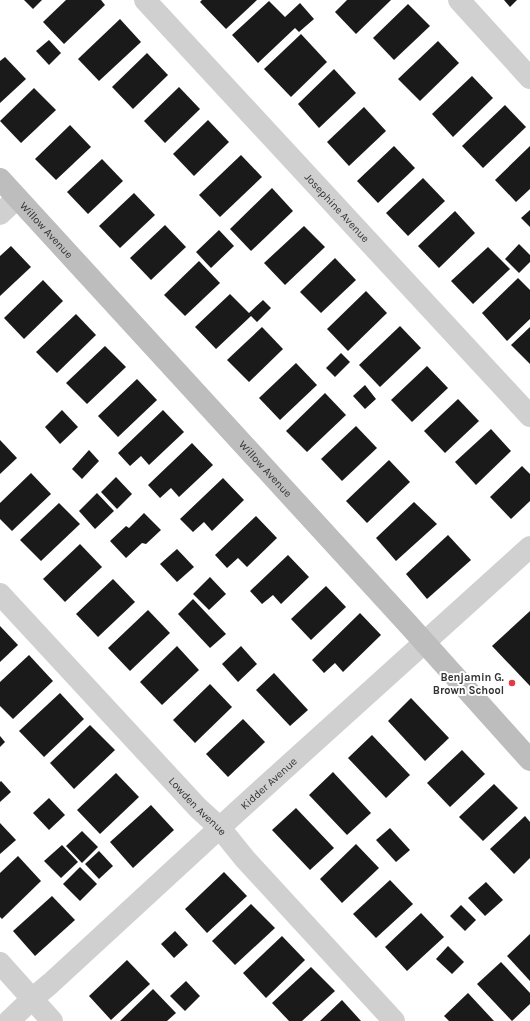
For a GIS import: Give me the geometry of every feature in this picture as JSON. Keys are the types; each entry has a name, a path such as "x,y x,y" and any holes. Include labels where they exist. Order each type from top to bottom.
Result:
{"street":[{"name":"Josephine Avenue","path":"145,0 530,416"},
{"path":"459,0 530,78"},
{"name":"Willow Avenue","path":"0,179 408,624 530,760"},
{"path":"0,214 17,198"},
{"name":"Kidder Avenue","path":"9,1021 530,547"},
{"name":"Lowden Avenue","path":"0,594 198,808 220,828 245,859 394,1021"},
{"path":"0,963 52,1021"}],"building":[{"path":"24,0 42,0 33,9"},
{"path":"66,0 101,0 105,5 64,44 43,22"},
{"path":"202,0 257,0 226,29 200,2"},
{"path":"347,0 391,0 356,34 335,12"},
{"path":"504,0 517,0 510,7"},
{"path":"269,1 285,17 300,3 314,19 299,32 295,28 258,63 232,35"},
{"path":"408,4 430,26 394,60 373,38"},
{"path":"120,19 141,42 99,81 78,59"},
{"path":"301,34 327,62 291,97 264,69"},
{"path":"49,40 61,53 49,65 36,51"},
{"path":"438,41 459,63 420,101 398,79"},
{"path":"147,53 168,75 133,109 112,87"},
{"path":"5,57 26,79 0,103 0,61"},
{"path":"334,69 356,93 319,128 298,104"},
{"path":"472,76 493,98 453,137 432,114"},
{"path":"179,87 200,109 165,143 144,121"},
{"path":"34,88 56,110 21,143 0,121"},
{"path":"505,105 526,127 483,168 462,146"},
{"path":"364,107 386,131 349,166 327,142"},
{"path":"208,120 229,142 194,176 173,154"},
{"path":"70,125 91,147 56,180 35,159"},
{"path":"394,146 415,168 378,203 357,181"},
{"path":"530,146 530,189 516,202 495,180"},
{"path":"241,155 262,177 220,217 199,195"},
{"path":"102,159 123,181 88,214 67,192"},
{"path":"423,178 445,201 408,236 386,213"},
{"path":"272,188 293,211 251,251 230,229"},
{"path":"134,193 155,215 120,248 99,226"},
{"path":"530,210 530,227 521,218"},
{"path":"455,211 475,233 439,268 418,246"},
{"path":"165,225 186,247 151,280 130,258"},
{"path":"304,226 325,247 285,285 264,263"},
{"path":"219,230 234,246 211,268 196,252"},
{"path":"519,244 530,255 530,262 519,273 505,259"},
{"path":"11,246 31,267 0,296 0,256"},
{"path":"488,247 510,269 473,304 451,281"},
{"path":"335,258 356,280 321,313 300,292"},
{"path":"199,261 220,283 185,316 164,295"},
{"path":"518,278 530,290 530,319 507,341 482,313"},
{"path":"43,280 63,301 24,339 4,318"},
{"path":"366,291 387,313 348,351 327,329"},
{"path":"230,294 249,313 263,300 271,308 257,322 251,316 216,349 195,327"},
{"path":"76,314 96,335 57,373 36,352"},
{"path":"400,326 421,348 380,387 359,365"},
{"path":"262,327 283,349 249,382 227,360"},
{"path":"530,327 530,364 511,345"},
{"path":"105,346 126,367 87,404 66,383"},
{"path":"341,353 350,362 335,377 326,368"},
{"path":"296,363 317,385 280,420 259,398"},
{"path":"427,366 448,388 412,422 391,400"},
{"path":"137,379 157,400 118,437 98,416"},
{"path":"365,385 376,399 365,409 353,396"},
{"path":"325,393 346,415 307,452 286,431"},
{"path":"458,399 479,421 445,453 424,431"},
{"path":"62,410 78,427 60,444 45,427"},
{"path":"163,410 184,432 149,465 141,456 130,466 118,453"},
{"path":"356,426 377,448 342,481 321,459"},
{"path":"491,429 511,451 476,485 455,462"},
{"path":"0,440 17,458 0,474"},
{"path":"192,443 213,465 179,497 171,488 160,498 148,485"},
{"path":"89,450 99,461 82,479 72,469"},
{"path":"389,460 410,482 367,523 346,501"},
{"path":"522,466 530,474 530,501 511,519 490,497"},
{"path":"31,473 51,494 12,531 0,519 0,503"},
{"path":"116,477 132,494 117,509 101,492"},
{"path":"223,478 244,500 212,531 204,522 193,532 180,519"},
{"path":"97,493 114,511 95,529 79,511"},
{"path":"414,502 437,524 396,561 376,538"},
{"path":"59,503 80,524 41,561 20,540"},
{"path":"144,513 161,530 146,544 142,543 126,558 110,541 126,526 129,528"},
{"path":"256,516 277,538 247,567 238,558 227,568 215,555"},
{"path":"448,535 471,560 427,599 406,574"},
{"path":"80,544 102,567 65,602 43,579"},
{"path":"177,549 194,567 177,582 160,564"},
{"path":"288,555 309,577 281,604 273,595 262,604 250,591"},
{"path":"210,577 226,594 209,610 193,594"},
{"path":"113,579 135,602 98,637 76,614"},
{"path":"326,586 346,607 311,640 291,619"},
{"path":"193,599 226,634 210,648 178,614"},
{"path":"148,610 170,633 130,671 108,648"},
{"path":"530,611 530,686 492,646"},
{"path":"360,613 381,635 343,672 335,663 324,673 312,660"},
{"path":"0,626 18,645 0,662"},
{"path":"177,646 199,670 162,705 140,682"},
{"path":"241,646 257,664 238,682 222,664"},
{"path":"29,655 53,681 13,719 0,706 0,682"},
{"path":"274,673 308,710 290,726 256,690"},
{"path":"210,684 232,707 195,743 173,720"},
{"path":"60,693 84,719 44,757 19,731"},
{"path":"411,698 449,738 425,761 388,721"},
{"path":"243,719 265,742 228,777 206,754"},
{"path":"90,725 115,750 74,789 50,763"},
{"path":"372,735 410,775 386,798 348,758"},
{"path":"0,736 5,742 0,747"},
{"path":"462,750 485,774 450,807 427,783"},
{"path":"333,772 371,813 347,835 309,795"},
{"path":"116,773 139,797 100,834 77,810"},
{"path":"1,781 11,792 0,802 0,782"},
{"path":"494,784 518,808 483,841 459,817"},
{"path":"49,798 65,815 49,830 33,813"},
{"path":"151,805 174,830 133,868 110,842"},
{"path":"296,808 334,848 310,870 272,830"},
{"path":"525,816 530,822 530,858 514,874 490,849"},
{"path":"0,823 16,840 0,854"},
{"path":"390,828 410,850 396,862 376,840"},
{"path":"82,831 98,847 82,863 66,846"},
{"path":"356,844 379,868 342,903 320,879"},
{"path":"62,845 78,862 61,878 44,861"},
{"path":"99,851 113,866 99,879 85,864"},
{"path":"18,856 41,881 2,919 0,917 0,873"},
{"path":"80,867 97,884 80,901 63,884"},
{"path":"224,872 247,896 207,933 185,909"},
{"path":"390,880 413,904 376,938 353,914"},
{"path":"486,882 503,900 485,916 468,898"},
{"path":"52,896 75,920 35,956 13,931"},
{"path":"251,904 275,928 235,965 212,941"},
{"path":"461,905 476,920 465,931 450,916"},
{"path":"421,913 444,937 407,971 385,947"},
{"path":"175,931 188,945 174,958 161,944"},
{"path":"530,934 530,981 507,956"},
{"path":"282,936 305,960 266,998 243,973"},
{"path":"448,946 464,962 452,974 436,959"},
{"path":"127,960 150,984 111,1020 89,996"},
{"path":"501,962 530,993 530,1004 512,1021 477,984"},
{"path":"311,967 335,991 302,1021 289,1021 272,1003"},
{"path":"186,981 200,996 185,1011 170,996"},
{"path":"153,989 176,1013 167,1021 120,1021"},
{"path":"468,993 494,1021 449,1021 444,1016"},
{"path":"342,1000 361,1021 320,1021"}],"place":[{"name":"Benjamin G. Brown School","path":"512,683"}]}
